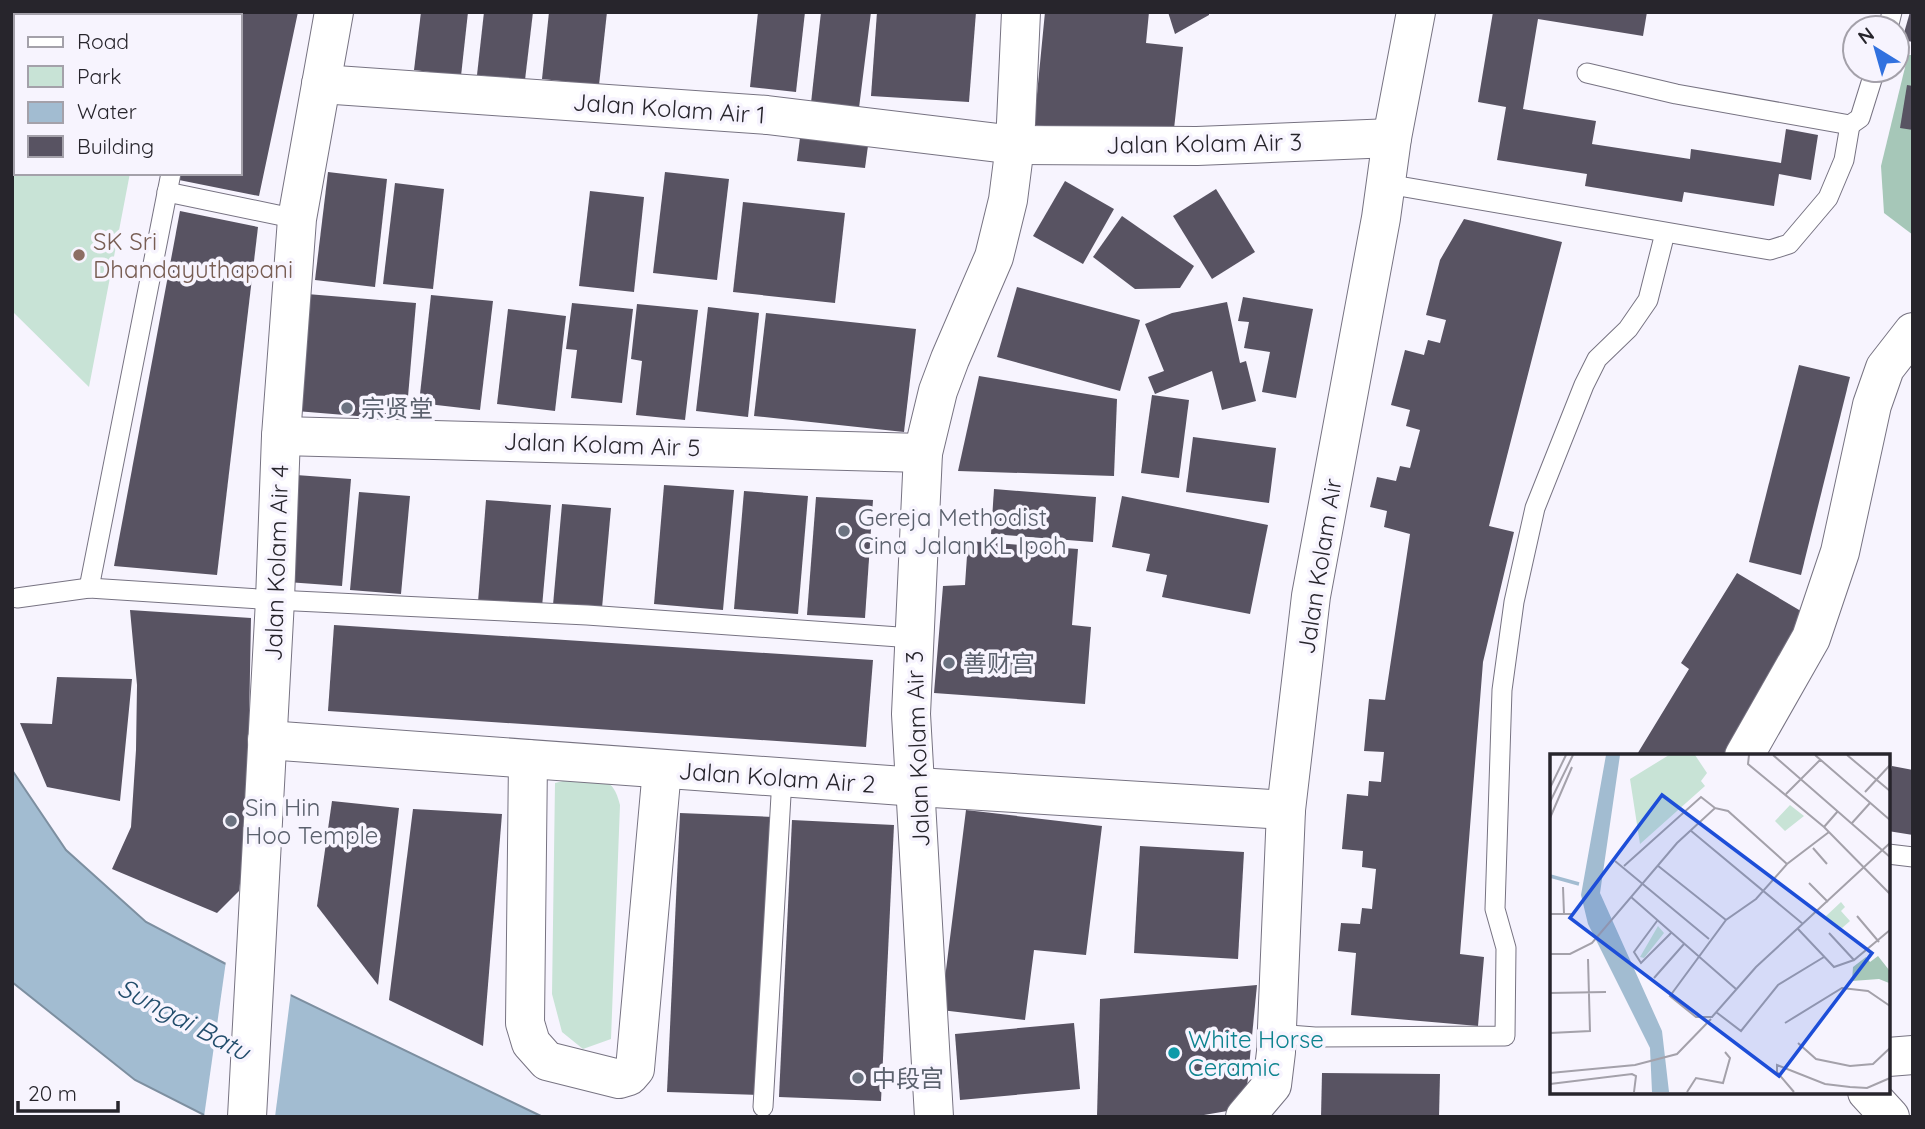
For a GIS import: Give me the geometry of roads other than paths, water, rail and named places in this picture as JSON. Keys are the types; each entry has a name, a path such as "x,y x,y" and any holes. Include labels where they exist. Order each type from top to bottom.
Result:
{"street":[{"name":"Jalan Kolam Air 4","path":"247,1117 275,600 281,436 298,219 334,12"},
{"name":"Jalan Kolam Air 3","path":"934,1117 911,714 923,453 938,391 994,257 1008,200 1015,145 1021,12"},
{"name":"Jalan Kolam Air","path":"1245,1117 1255,1108 1271,1101 1286,810 1311,596 1416,12"},
{"name":"Jalan Kolam Air 1","path":"321,84 767,115 1015,145"},
{"name":"Jalan Kolam Air 3","path":"1015,145 1197,146 1392,138"},
{"path":"1745,754 1811,638 1840,552 1872,405 1885,369 1913,332"},
{"name":"Jalan Kolam Air 5","path":"281,436 923,453"},
{"name":"Jalan Kolam Air 2","path":"267,740 782,778 1286,810"},
{"path":"528,759 525,1023 531,1043 547,1061 619,1079 629,1076 635,1069 662,769"},
{"path":"1890,1057 1913,1055"},
{"path":"1868,1094 1890,1117"}],"lane":[{"path":"1587,73 1689,96 1850,125 1860,118 1871,84"},
{"path":"1387,184 1770,250 1789,244 1828,198 1844,160 1850,125"},
{"path":"89,587 169,183 298,219"},
{"path":"1276,1034 1315,1037 1505,1036 1506,948 1494,909 1502,690 1514,602 1535,508 1584,385 1597,359 1628,329 1648,300 1665,233"},
{"path":"17,598 89,587 275,600 587,615 913,638"},
{"path":"763,1107 782,778"},
{"path":"1890,854 1913,857"}],"water":[{"name":"Sungai Batu","path":"12,770 66,850 146,922 224,963 543,1117 208,1117 135,1080 12,982"}],"place":[{"name":"SK Sri Dhandayuthapani","path":"79,255"},
{"name":"宗贤堂","path":"347,408"},
{"name":"Gereja Methodist Cina Jalan KL Ipoh","path":"844,531"},
{"name":"善财宫","path":"949,663"},
{"name":"Sin Hin Hoo Temple","path":"231,821"},
{"name":"White Horse Ceramic","path":"1174,1053"},
{"name":"中段宫","path":"858,1078"}]}
